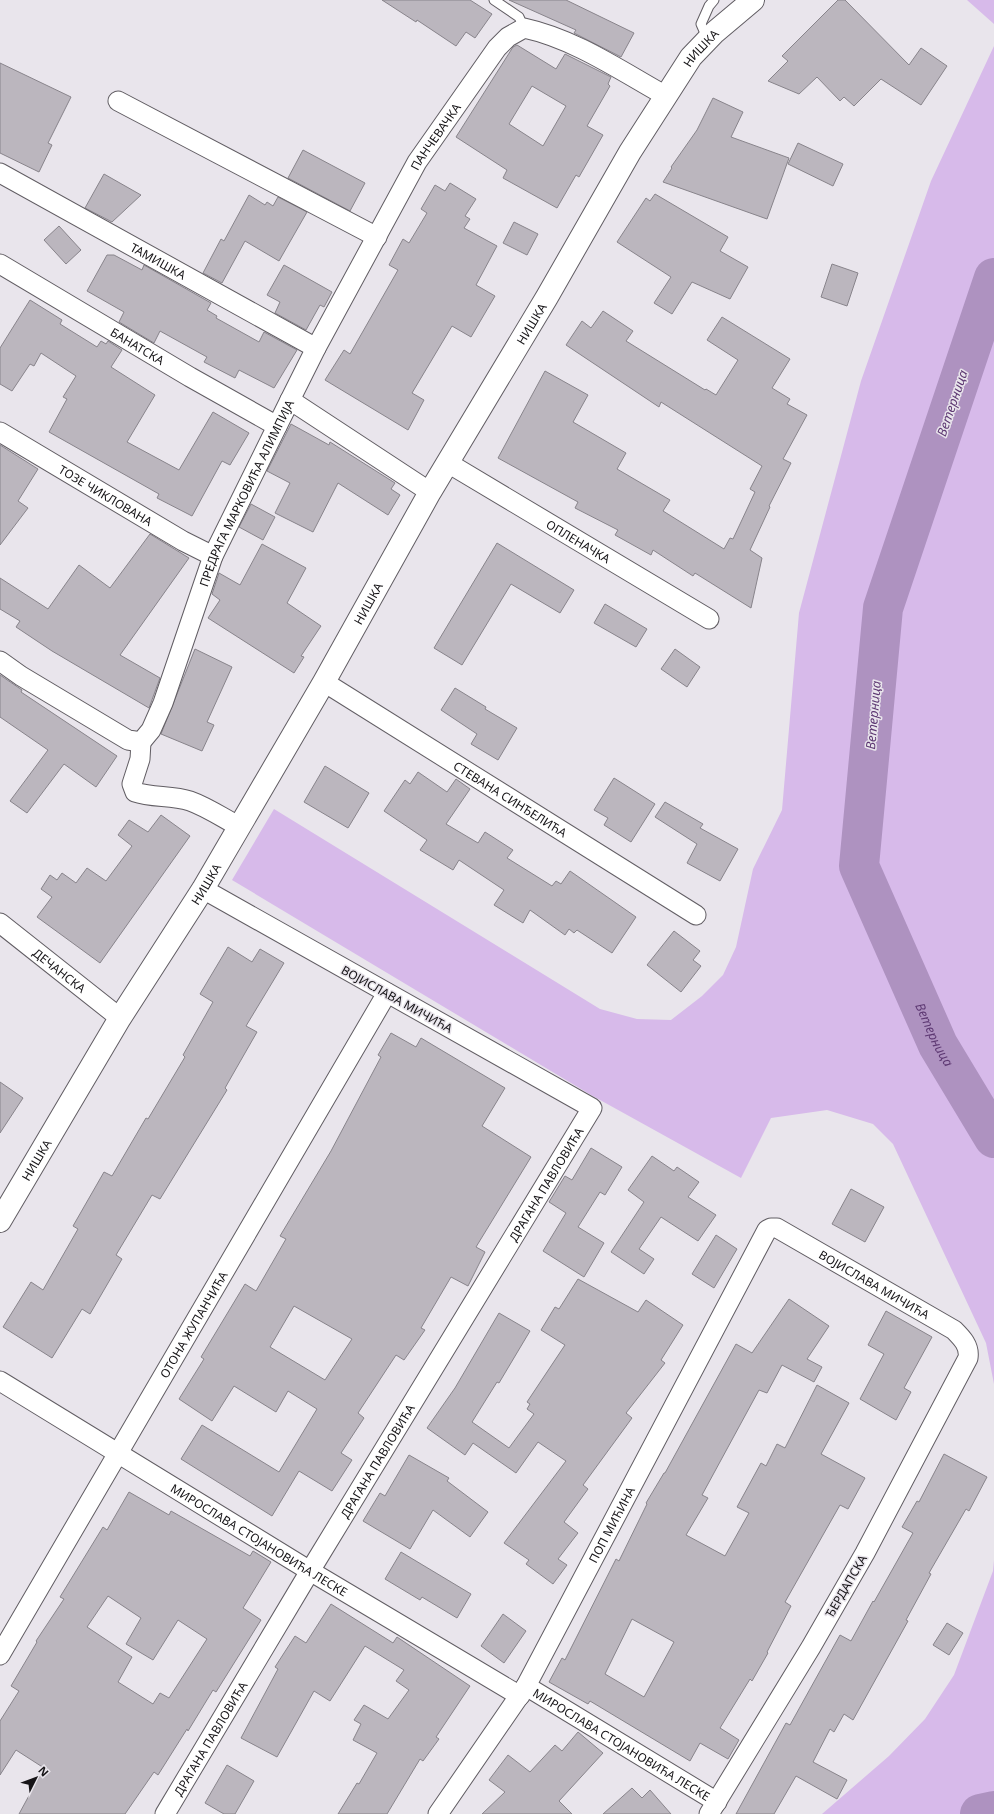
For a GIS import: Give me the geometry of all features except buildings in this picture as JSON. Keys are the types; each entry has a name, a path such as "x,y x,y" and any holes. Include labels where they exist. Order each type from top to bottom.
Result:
{"main road":[{"name":"НИШКА","path":"0,1221 120,1018 203,889 240,827 324,682 430,492 543,303 630,152 692,58 708,40 753,0"}],"street":[{"path":"524,28 542,32 575,47 666,96"},
{"name":"ПАНЧЕВАЧКА","path":"290,400 316,348 417,162 432,138 496,48 508,37 524,28"},
{"path":"118,100 377,237"},
{"name":"ТАМИШКА","path":"0,173 316,348"},
{"name":"БАНАТСКА","path":"0,264 190,377 277,426"},
{"name":"ПРЕДРАГА МАРКОВИЋА АЛИМПИЈА","path":"140,742 151,730 163,703 213,556 290,400 430,492"},
{"name":"ТОЗЕ ЧИКЛОВАНА","path":"0,432 183,541 213,556"},
{"name":"ОПЛЕНАЧКА","path":"448,463 709,619"},
{"path":"0,661 20,676 128,740 140,742 140,759 132,784 135,792 143,795 190,801 240,827"},
{"name":"СТЕВАНА СИНЂЕЛИЋА","path":"324,682 696,915"},
{"name":"ВОЈИСЛАВА МИЧИЋА","path":"203,889 592,1108"},
{"name":"ДЕЧАНСКА","path":"0,923 120,1018"},
{"name":"ОТОНА ЖУПАНЧИЋА","path":"0,1656 387,993"},
{"name":"ДРАГАНА ПАВЛОВИЋА","path":"165,1814 310,1571 592,1108"},
{"name":"ВОЈИСЛАВА МИЧИЋА","path":"771,1228 777,1228 954,1330 962,1338 969,1351"},
{"name":"ПОП МИЋИНА","path":"438,1814 523,1691 767,1230 771,1228"},
{"name":"ЂЕРДАПСКА","path":"713,1808 811,1647 865,1553 968,1358 969,1351"},
{"name":"МИРОСЛАВА СТОЈАНОВИЋА ЛЕСКЕ","path":"0,1381 310,1571 523,1691 713,1808"}],"lane":[{"path":"494,0 519,17 524,28"},
{"path":"708,40 701,24 709,6 714,0"}],"shaded area":[{"path":"967,0 994,0 994,24"},
{"path":"994,46 994,1384 986,1343 893,1144 873,1124 827,1110 771,1118 741,1178 591,1095 232,880 274,809 600,1009 637,1019 671,1020 702,996 723,975 736,947 753,869 782,810 799,613 861,381 931,181"},
{"path":"994,1560 994,1814 822,1814 889,1756 925,1719 954,1675 993,1571"}],"waterway":[{"name":"Ветерница","path":"994,278 883,608 859,866 938,1045 994,1138"},
{"name":"Ветерница","path":"980,1814 994,1811"}]}
